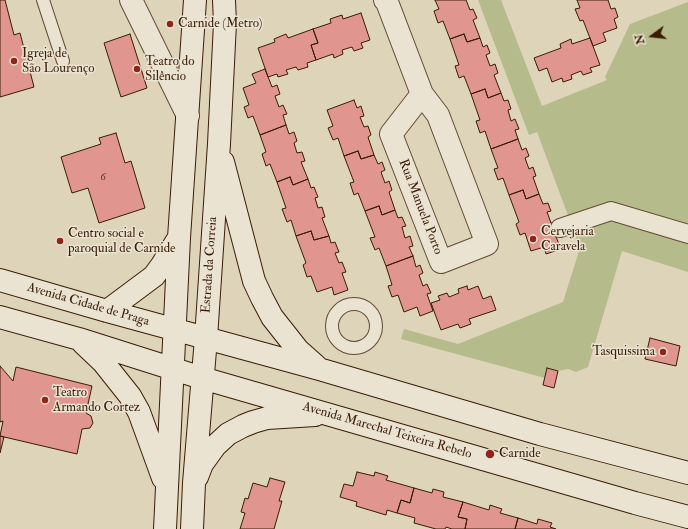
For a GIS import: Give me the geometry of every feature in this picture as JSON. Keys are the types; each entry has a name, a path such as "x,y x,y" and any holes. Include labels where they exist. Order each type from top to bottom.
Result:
{"main road":[{"path":"131,0 188,116"},
{"path":"165,529 179,238 195,0"},
{"name":"Estrada da Correia","path":"192,529 194,483 206,338 219,144 224,0"},
{"name":"Rua Manuela Porto","path":"385,0 422,94 438,115 487,244 441,262 391,134 422,94"},
{"path":"219,144 254,281 272,317 298,350 319,369"},
{"path":"106,311 154,276 179,238"},
{"name":"Avenida Cidade de Praga","path":"0,280 206,338"},
{"path":"0,317 79,339 173,369"},
{"path":"206,338 319,369 540,434 688,473"},
{"path":"79,339 103,362 130,396 139,412 167,488"},
{"name":"Avenida Marechal Teixeira Rebelo","path":"173,369 686,518"},
{"path":"194,483 202,464 215,446 228,434 243,426 267,418 328,414"}],"street":[{"path":"560,228 611,211 688,234"}],"lane":[{"path":"43,0 62,61"}],"green space":[{"path":"478,0 501,0 542,106 607,80 605,77 630,24 688,2 688,272 622,251 588,367 576,372 568,369 558,371 548,368 545,378 401,339 404,329 458,344 563,302 580,248 537,132 529,135"}],"building":[{"name":"Igreja de São Lourenço","path":"0,0 5,0 14,35 20,33 34,87 0,97"},
{"path":"435,0 466,0 470,10 473,9 477,18 473,20 480,38 467,42 464,34 450,39 443,21 438,23 434,11 439,9"},
{"path":"577,0 608,0 611,9 615,8 618,17 614,19 617,28 603,33 606,41 593,46 583,20 580,21 575,9 580,8"},
{"path":"361,13 370,40 361,43 363,48 354,51 352,47 342,50 343,54 334,58 333,54 316,60 311,45 318,43 313,29 331,23 330,19 342,15 343,19"},
{"path":"313,29 318,43 311,45 316,60 307,63 308,67 298,70 296,67 286,70 288,74 278,77 277,74 268,77 258,48 275,42 274,39 286,34 288,38"},
{"path":"130,34 147,88 121,97 104,43"},
{"path":"464,34 467,42 480,38 483,47 487,45 490,53 486,55 490,66 495,64 498,73 494,75 501,93 488,98 485,89 471,94 464,76 459,78 455,66 459,65 450,39"},
{"path":"590,38 600,65 590,68 592,72 583,75 581,71 571,75 572,79 563,82 562,78 552,82 547,68 539,71 534,58 561,48 560,44 571,39 572,44"},
{"path":"265,69 272,87 277,85 280,94 275,96 279,107 283,105 287,114 283,115 286,125 260,135 253,116 248,118 244,107 249,105 243,88 256,83 252,74"},
{"path":"485,89 488,98 501,93 504,101 508,100 511,109 508,110 511,121 515,119 519,129 515,130 518,139 491,149 485,131 480,133 476,121 480,120 471,94"},
{"path":"354,100 357,108 361,106 364,116 360,117 364,127 368,126 371,135 368,137 374,155 361,159 358,151 344,156 338,138 333,140 328,128 333,126 327,110"},
{"path":"286,125 289,134 294,132 297,141 294,143 297,153 302,152 305,161 301,162 308,179 293,185 290,177 277,182 270,164 266,166 262,154 266,152 260,135"},
{"path":"116,133 125,163 131,161 145,208 99,223 88,188 72,193 61,157 101,144 99,138"},
{"path":"518,139 522,150 526,148 529,156 525,158 529,169 533,167 536,176 533,177 539,194 526,199 523,190 509,195 503,178 498,180 494,169 498,168 491,149"},
{"path":"358,151 361,159 374,155 378,164 382,162 385,170 381,172 385,183 389,181 392,190 389,192 395,210 382,215 379,206 365,211 358,193 354,195 350,183 354,182 344,156"},
{"path":"290,177 293,185 308,179 311,188 314,187 318,197 315,198 318,208 322,207 325,217 322,218 329,236 314,240 311,231 296,236 291,220 287,222 282,209 286,208 277,182"},
{"path":"523,190 526,199 539,194 543,204 548,203 551,211 547,212 551,223 555,222 554,232 561,249 546,254 544,247 531,251 525,233 520,235 516,224 519,222 509,195"},
{"path":"379,206 382,215 395,210 398,218 402,217 406,226 402,227 405,238 410,236 413,246 409,247 413,256 386,266 379,248 375,250 370,238 375,237 365,211"},
{"path":"311,231 314,240 329,236 331,243 335,242 339,252 335,253 339,263 342,262 346,272 342,273 348,290 334,295 332,287 317,292 311,276 307,277 303,265 306,263 296,236"},
{"path":"413,256 416,267 420,265 423,273 419,275 423,286 427,284 431,293 427,294 433,311 420,316 417,307 404,312 398,295 392,297 388,286 392,285 386,266"},
{"path":"467,286 468,290 478,286 483,299 491,296 496,310 469,319 471,324 460,328 458,324 441,330 431,303 440,300 438,296 447,293 449,297 459,293 458,289"},
{"name":"Tasquissima","path":"650,338 680,346 676,366 645,359"},
{"name":"Teatro Armando Cortez","path":"0,366 13,381 16,367 92,386 86,413 91,416 93,423 90,428 82,429 77,454 0,436 3,421 0,422"},
{"path":"547,368 558,371 554,388 543,385"},
{"path":"0,436 4,437 0,453"},
{"path":"357,472 374,476 375,472 388,476 386,480 414,488 410,503 401,500 397,513 387,510 386,515 356,506 357,502 340,497 344,484 353,486"},
{"path":"270,478 285,482 279,501 282,501 274,529 240,529 245,513 241,512 245,498 248,499 253,483 267,487"},
{"path":"414,488 432,493 433,489 444,492 443,497 463,502 458,517 467,519 465,529 452,529 446,527 445,529 436,529 414,523 415,518 397,513 401,500 410,503"},
{"path":"463,502 489,510 490,505 502,509 500,513 518,518 515,529 465,529 467,519 458,517"},
{"path":"518,518 537,524 538,519 552,523 550,527 556,529 515,529"}],"place":[{"name":"Carnide (Metro)","path":"170,24"},
{"name":"Igreja de São Lourenço","path":"14,61"},
{"name":"Teatro do Silêncio","path":"137,69"},
{"name":"Cervejaria Caravela","path":"533,239"},
{"name":"Centro social e paroquial de Carnide","path":"60,241"},
{"name":"Tasquissima","path":"663,352"},
{"name":"Teatro Armando Cortez","path":"45,400"},
{"name":"Carnide","path":"490,454"}]}
